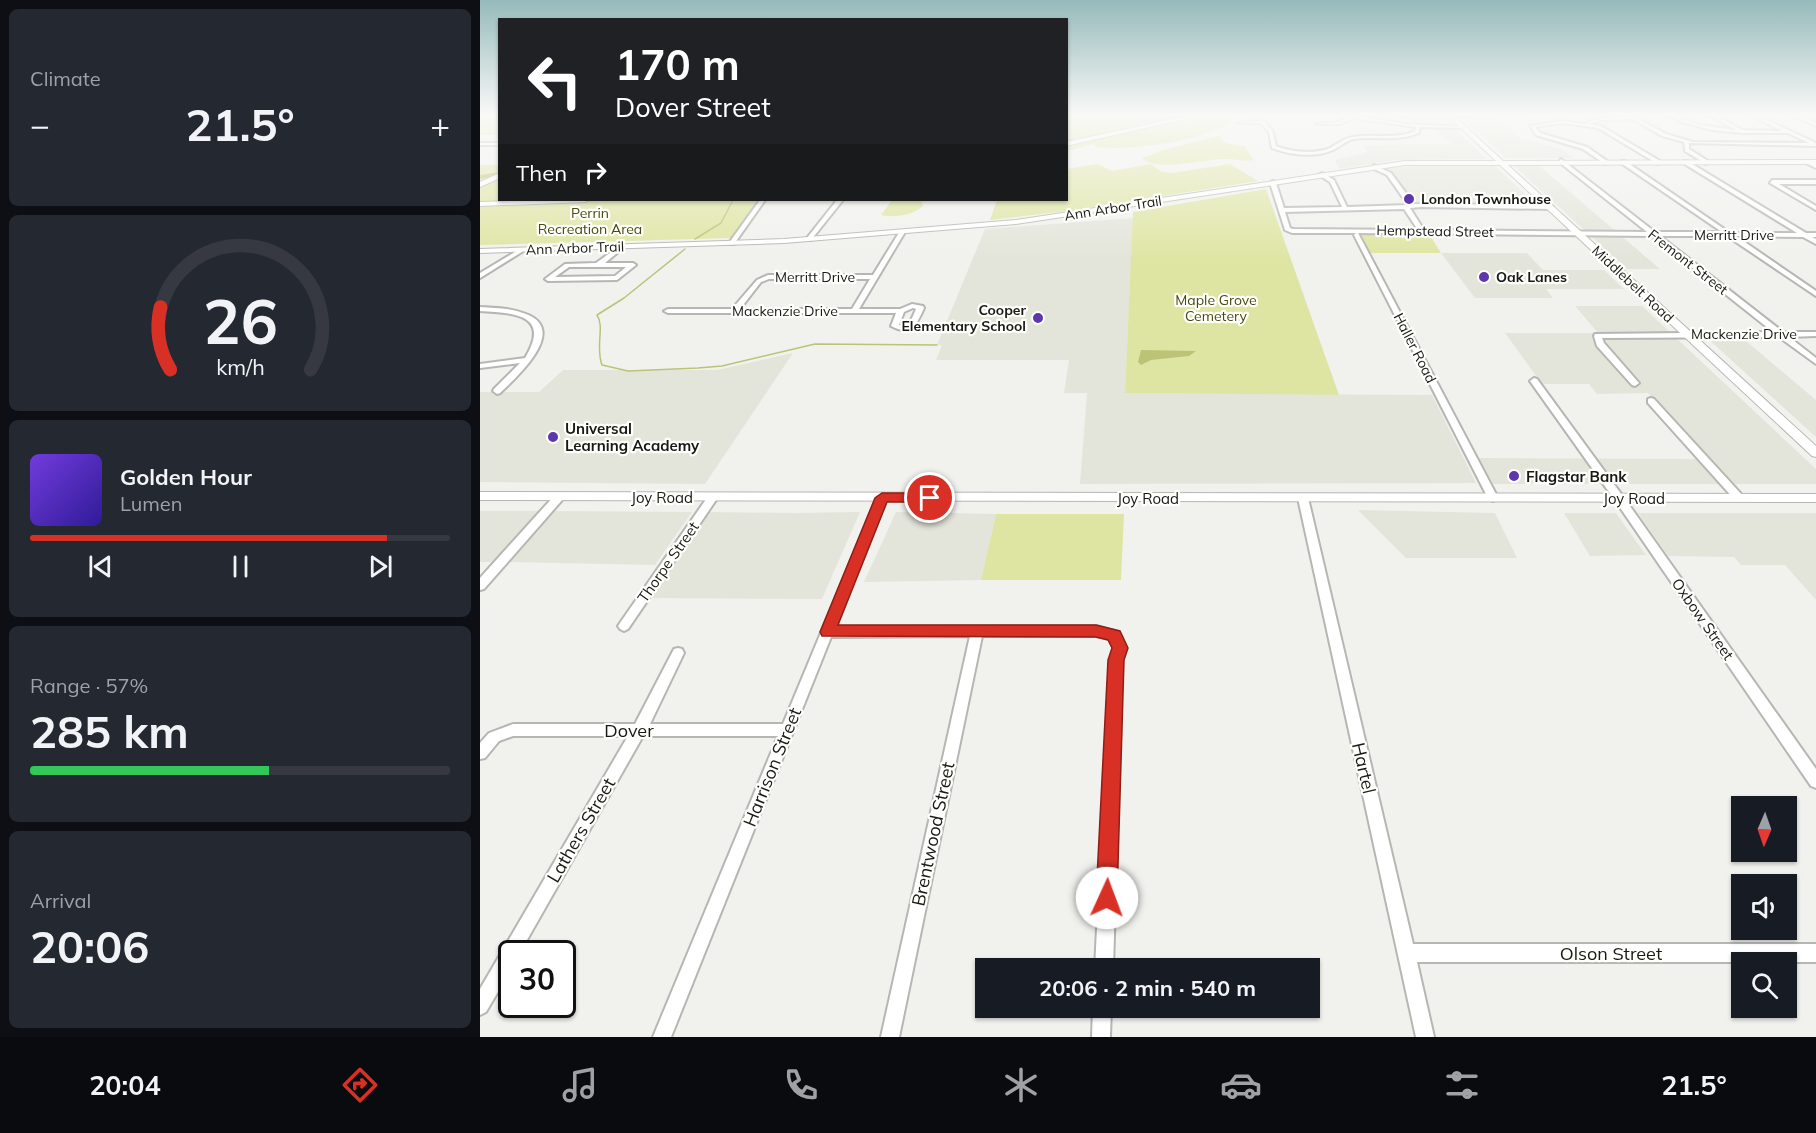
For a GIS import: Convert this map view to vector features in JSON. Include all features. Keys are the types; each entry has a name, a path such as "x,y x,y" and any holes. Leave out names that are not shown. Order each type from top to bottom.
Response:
{"street":[{"name":"Ann Arbor Trail","path":"480,251 809,239 1044,219 1320,175 1413,163"},
{"name":"Middlebelt Road","path":"1503,163 1816,453"},
{"name":"Fremont Street","path":"1564,163 1816,362"},
{"path":"1625,163 1816,294"},
{"path":"1687,163 1816,242"},
{"path":"1374,167 1389,174 1422,231"},
{"path":"1320,175 1332,183 1345,208"},
{"path":"480,185 498,176"},
{"path":"1816,182 1772,183 1816,208"},
{"path":"1273,183 1282,210 1548,206"},
{"path":"480,204 559,201"},
{"path":"732,243 761,201"},
{"path":"809,239 839,201"},
{"name":"Hempstead Street","path":"1282,210 1290,231 1496,231 1508,234 1579,234"},
{"path":"1528,225 1537,234"},
{"path":"854,311 902,232"},
{"name":"Merritt Drive","path":"1579,234 1816,235"},
{"name":"Haller Road","path":"1357,235 1494,498"},
{"path":"593,265 633,265 617,278 548,279 567,265 593,265 617,247"},
{"path":"480,276 522,250"},
{"name":"Merritt Drive","path":"734,311 759,281 768,277 875,277"},
{"path":"480,309 520,312 536,322 540,331 539,339 528,360 497,391"},
{"name":"Mackenzie Drive","path":"668,311 901,311"},
{"name":"Mackenzie Drive","path":"1635,383 1600,344 1598,336 1816,334"},
{"path":"480,366 528,360"},
{"name":"Oxbow Street","path":"1534,381 1816,781"},
{"path":"1651,401 1739,498"},
{"name":"Joy Road","path":"480,496 1816,498"},
{"path":"480,586 560,496"},
{"name":"Thorpe Street","path":"624,626 713,497"},
{"name":"Harrison Street","path":"662,1037 882,498"},
{"name":"Hartel","path":"1303,498 1425,1037"},
{"path":"828,632 1096,631 1114,635 1120,648 1116,660 1104,958"},
{"name":"Brentwood Street","path":"890,1037 977,632"},
{"name":"Lathers Street","path":"480,1006 639,730 678,653"},
{"name":"Dover","path":"480,753 494,737 513,730 787,730"},
{"name":"Olson Street","path":"1406,953 1816,953"},
{"path":"1101,1037 1102,1018"}],"shaded area":[{"path":"1337,163 1375,163 1340,169"},
{"path":"1512,164 1537,164 1660,269 1627,269"},
{"path":"1494,165 1533,202 1414,202 1388,168"},
{"path":"1133,218 1125,393 1432,395 1476,483 1080,484 1087,393 1064,393 1069,360 936,360 942,345 937,345 985,229"},
{"path":"1441,253 1527,253 1543,270 1604,270 1624,289 1546,289 1553,298 1475,298"},
{"path":"1575,306 1642,306 1816,469 1816,484 1733,484 1648,393 1597,394 1589,384 1542,384 1505,333 1598,333"},
{"path":"1740,336 1816,400 1816,437 1706,337"},
{"path":"1141,350 1196,351 1189,356 1151,360 1141,365 1138,362"},
{"path":"793,353 705,484 480,482 480,392 539,392 563,370 717,370"},
{"path":"1479,458 1698,459 1719,484 1493,484"},
{"path":"1358,510 1495,513 1517,558 1406,558"},
{"path":"480,511 539,511 493,562 480,562"},
{"path":"552,511 692,512 655,565 508,562"},
{"path":"708,512 860,512 822,599 651,598"},
{"path":"896,512 996,514 981,580 864,582"},
{"path":"1564,513 1616,513 1646,555 1590,556"},
{"path":"1638,513 1816,513 1816,600 1785,565 1741,565 1734,557 1668,556"}],"green space":[{"path":"1156,163 1186,163 1170,165"},
{"path":"1097,164 1112,171 1151,164 1162,172 1172,173 1230,164 1258,181 1074,210 990,220 997,201 1068,201 1068,169"},
{"name":"Perrin Recreation Area","path":"480,165 498,165 498,201 758,201 732,238 480,245"},
{"name":"Maple Grove Cemetery","path":"1266,189 1339,395 1125,393 1133,212"},
{"path":"891,201 921,201 923,206 903,215 881,215"},
{"path":"1360,234 1429,234 1441,253 1369,253"},
{"path":"996,514 1124,514 1121,580 981,580"}],"waterway":[{"path":"480,177 498,174"},
{"path":"695,239 721,223 732,201"},
{"path":"685,249 624,298 597,315 600,325 599,351 602,365 628,371 698,368 722,366 815,344 937,345"}],"place":[{"name":"London Townhouse","path":"1409,199"},
{"name":"Oak Lanes","path":"1484,277"},
{"name":"Cooper Elementary School","path":"1038,318"},
{"name":"Universal Learning Academy","path":"553,437"},
{"name":"Flagstar Bank","path":"1514,476"}],"route":[{"path":"930,498 882,498 828,632 1096,631 1114,635 1120,648 1116,660 1107,898"}]}
